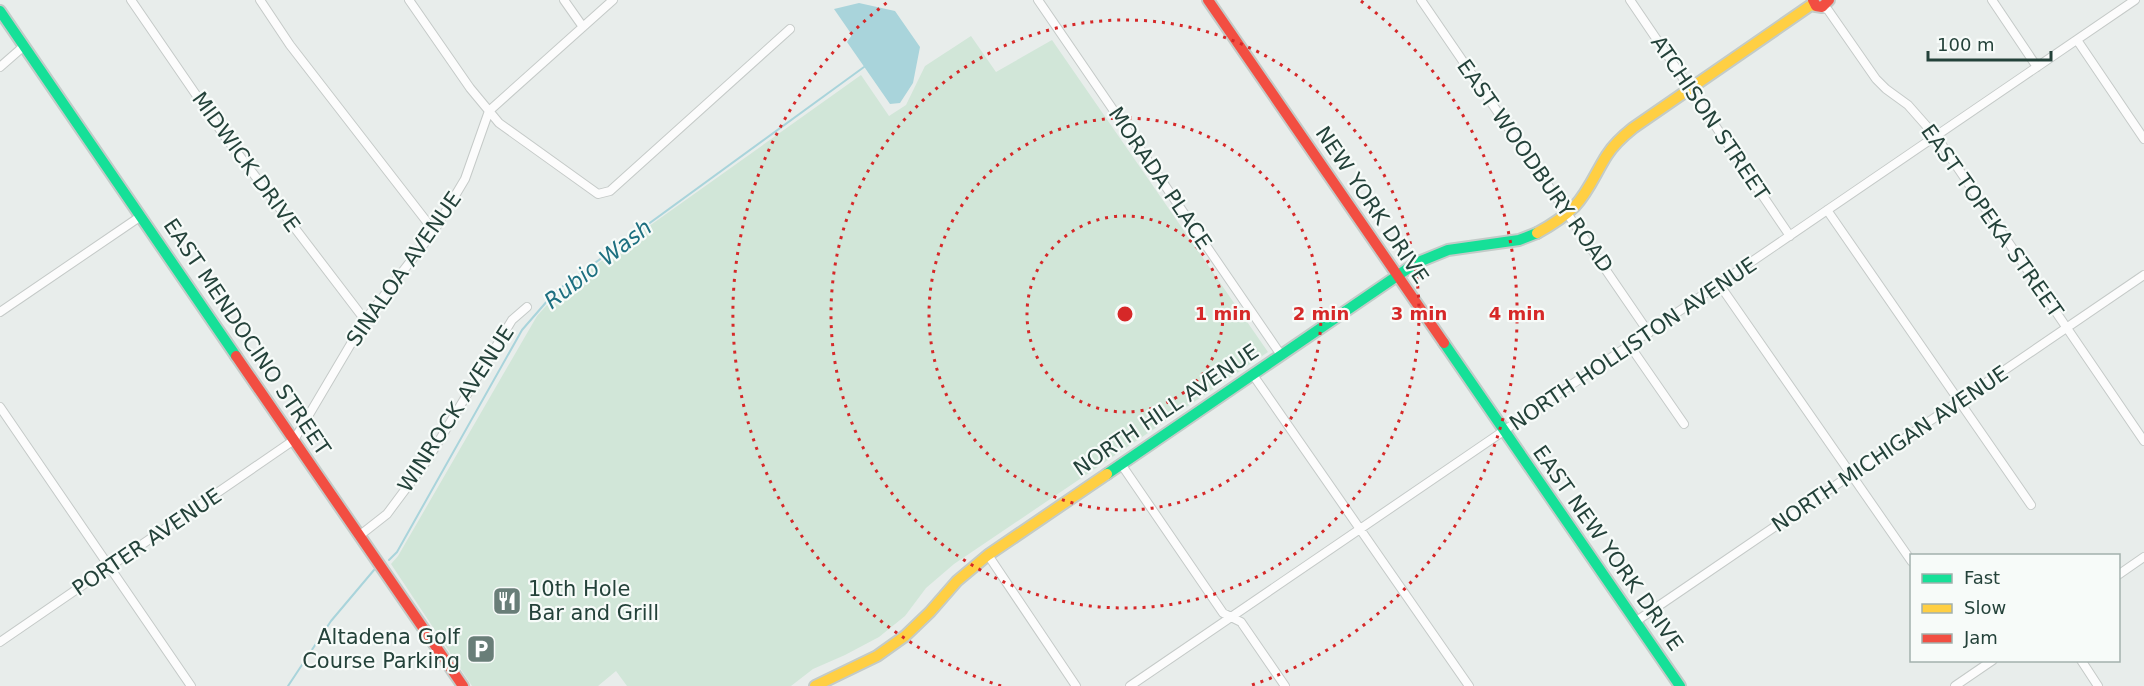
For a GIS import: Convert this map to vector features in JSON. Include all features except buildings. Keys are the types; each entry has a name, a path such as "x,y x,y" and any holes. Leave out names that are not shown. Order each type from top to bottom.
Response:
{"street":[{"name":"MIDWICK DRIVE","path":"131,0 223,134 365,320"},
{"path":"260,0 290,45 434,231"},
{"path":"409,0 470,88 499,123 598,194 610,191 790,29"},
{"path":"564,0 583,27"},
{"name":"SINALOA AVENUE","path":"294,440 365,320 434,231 465,179 489,111 613,0"},
{"name":"MORADA PLACE","path":"1038,0 1281,355"},
{"name":"NEW YORK DRIVE","path":"1208,0 1504,431"},
{"name":"EAST WOODBURY ROAD","path":"1420,0 1649,333"},
{"name":"ATCHISON STREET","path":"1630,0 1790,236"},
{"path":"1992,0 2037,67"},
{"name":"NORTH HOLLISTON AVENUE","path":"1130,686 2135,0"},
{"name":"NORTH HILL AVENUE","path":"814,686 877,656 905,636 957,581 988,555 1397,276 1434,254 1519,240 1538,233 1567,213 1590,186 1607,155 1633,128 1820,4"},
{"name":"EAST TOPEKA STREET","path":"1820,4 1876,79 1908,105 1935,136 2144,441"},
{"name":"EAST MENDOCINO STREET","path":"0,11 463,686"},
{"path":"2077,40 2144,139"},
{"path":"0,67 24,46"},
{"path":"1827,210 2031,505"},
{"path":"0,312 141,216"},
{"name":"NORTH MICHIGAN AVENUE","path":"1635,622 2144,275"},
{"path":"1719,284 1910,561"},
{"name":"WINROCK AVENUE","path":"359,536 387,514 428,459 512,320 527,307"},
{"path":"1630,346 1684,424"},
{"path":"1254,375 1469,686"},
{"path":"0,407 191,686"},
{"name":"EAST NEW YORK DRIVE","path":"1504,431 1680,686"},
{"name":"PORTER AVENUE","path":"0,642 294,440"},
{"path":"1121,464 1223,613 1241,622 1285,686"},
{"path":"988,555 1076,686"},
{"path":"2120,574 2144,557"},
{"path":"2082,662 2098,686"},
{"path":"1955,686 1981,664"}],"green space":[{"path":"971,36 996,72 1052,40 1268,352 954,564 926,588 905,616 879,637 813,669 791,686 627,686 616,671 598,686 472,686 391,564 398,556 537,316 556,295 631,239 861,75 889,116 906,105 925,66"}],"water":[{"path":"859,3 895,11 920,47 913,83 900,103 890,104 847,42 852,35 834,9"}],"waterway":[{"name":"Rubio Wash","path":"389,560 397,552 522,330 555,292 864,67"},
{"name":"Rubio Wash","path":"288,686 331,621 374,570"}],"traffic: fast":[{"path":"0,11 236,356"},
{"path":"1107,474 1416,263 1448,250 1519,240 1537,233"},
{"path":"1444,343 1680,686"}],"traffic: slow":[{"path":"1537,233 1557,221 1575,206 1610,151 1629,131 1811,5 1816,6"},
{"path":"815,686 877,656 905,636 957,581 988,555 1107,474"}],"traffic: jam":[{"path":"1208,0 1444,343"},
{"path":"1813,0 1816,6 1822,7 1829,0"},
{"path":"236,356 463,686"}],"place":[{"name":"10th Hole Bar and Grill","path":"507,601"},
{"name":"Altadena Golf Course Parking","path":"481,649"}]}
